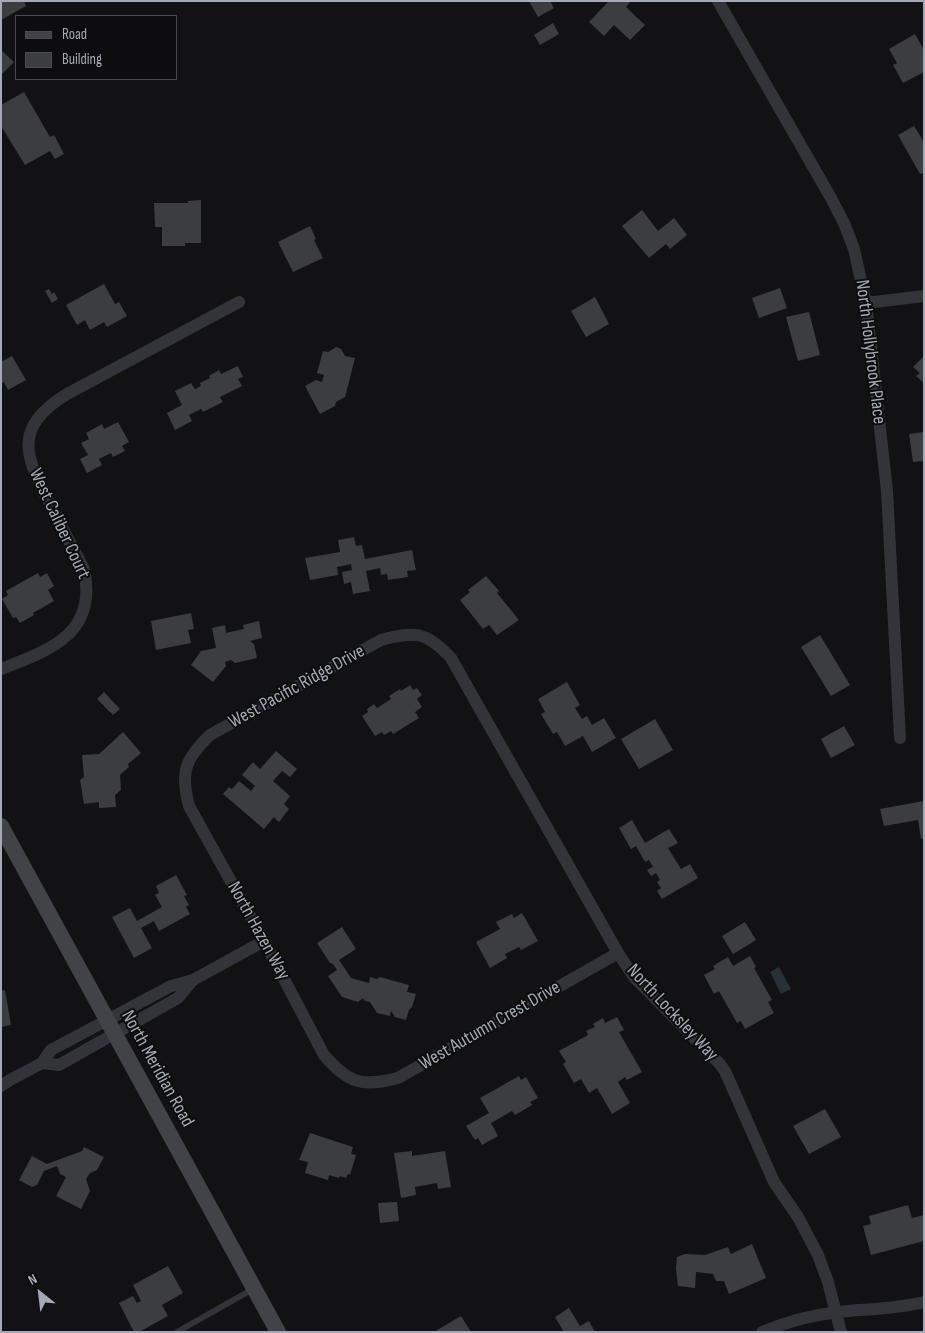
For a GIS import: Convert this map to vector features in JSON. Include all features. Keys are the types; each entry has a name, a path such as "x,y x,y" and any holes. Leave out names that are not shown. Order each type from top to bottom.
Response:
{"street":[{"name":"North Hollybrook Place","path":"718,1 826,189 844,223 858,263 866,303 887,491 900,738"},
{"path":"866,303 924,296"},
{"name":"West Caliber Court","path":"1,669 27,660 70,634 80,620 87,604 88,586 84,569 33,472 28,452 29,435 40,414 48,405 67,394 239,302"},
{"name":"West Pacific Ridge Drive","path":"186,767 196,749 210,735 376,642 404,633 424,636"},
{"name":"North Locksley Way","path":"424,636 439,645 451,658 618,953 634,977 719,1063 724,1071 774,1182 798,1217 818,1255 841,1332"},
{"name":"North Hazen Way","path":"186,767 184,788 189,806 264,941 324,1055 337,1070 357,1082"},
{"name":"North Meridian Road","path":"1,826 278,1332"},
{"path":"1,1086 42,1063 59,1065 111,1027 178,998 193,980 264,941"},
{"name":"West Autumn Crest Drive","path":"357,1082 378,1083 398,1078 618,953"},
{"path":"762,1332 802,1319 836,1312 906,1306 924,1302"}],"lane":[{"path":"177,1332 254,1289"}],"shaded area":[{"path":"779,967 791,989 781,994 770,972"}],"building":[{"path":"1,1 24,1 26,6 1,20"},
{"path":"529,1 550,1 554,8 538,17"},
{"path":"609,1 631,1 626,7 645,25 630,40 614,25 604,36 589,22"},
{"path":"553,23 559,34 540,45 534,35"},
{"path":"915,34 924,50 924,72 903,83 893,65 897,63 889,49"},
{"path":"1,50 14,62 1,75"},
{"path":"24,92 50,137 54,135 64,154 55,159 50,151 25,165 1,126 1,105"},
{"path":"914,126 924,142 924,173 920,174 898,135"},
{"path":"201,200 201,243 185,243 185,246 162,246 162,227 155,227 154,203 188,203 188,201"},
{"path":"642,210 658,231 674,218 687,235 670,249 666,244 649,258 622,226"},
{"path":"310,226 316,239 314,240 323,258 293,272 278,242"},
{"path":"104,284 115,304 119,302 127,316 107,327 104,322 90,330 85,320 77,325 66,305"},
{"path":"780,288 787,308 759,318 752,298"},
{"path":"49,289 52,294 54,292 58,299 52,303 45,291"},
{"path":"595,297 609,324 586,337 571,311"},
{"path":"809,312 820,355 798,361 786,317"},
{"path":"336,347 341,349 345,356 355,358 345,397 336,402 335,406 320,414 305,386 316,380 322,382 324,375 317,373 323,351 328,352"},
{"path":"12,356 26,380 8,390 4,382 1,384 1,362"},
{"path":"924,356 924,383 916,376 920,373 913,367"},
{"path":"238,366 243,377 238,379 242,386 220,397 223,402 203,412 201,409 189,415 192,421 175,430 167,413 182,405 175,391 191,383 195,389 201,386 200,383 210,378 209,376 219,370 221,374"},
{"path":"118,422 129,442 122,446 125,451 113,457 111,453 99,459 102,465 87,473 80,459 88,455 81,443 89,439 86,433 102,424 104,429"},
{"path":"924,432 924,461 913,462 909,434"},
{"path":"354,537 356,546 362,545 365,559 412,550 416,570 407,571 408,577 388,580 387,574 381,575 380,568 366,571 370,591 353,594 351,582 344,584 342,572 352,570 351,564 337,567 338,575 310,580 305,558 340,552 338,540"},
{"path":"38,573 40,577 47,573 54,586 48,590 54,601 20,623 16,617 13,618 2,599 8,595 6,591"},
{"path":"486,576 519,620 497,635 489,625 483,629 460,600 470,592 468,590"},
{"path":"191,613 194,629 188,630 191,643 156,650 151,621"},
{"path":"259,621 262,638 250,641 254,644 257,658 235,663 231,660 225,662 226,666 213,682 191,665 201,651 216,648 212,628 225,625 226,633 244,629 243,625"},
{"path":"820,635 850,685 831,696 801,647"},
{"path":"567,682 580,705 575,708 582,719 587,716 592,725 604,718 616,738 592,752 583,736 565,746 557,732 553,734 541,714 545,712 538,699"},
{"path":"410,685 413,690 417,688 422,695 417,699 422,707 415,712 419,718 393,734 391,731 384,735 382,732 375,736 362,716 374,704 377,708 391,699 389,696"},
{"path":"104,692 120,709 113,715 97,699"},
{"path":"655,719 673,750 639,769 621,739"},
{"path":"844,726 855,745 831,758 821,739"},
{"path":"123,732 141,753 128,764 129,767 120,775 121,790 115,795 116,807 99,808 99,802 84,804 80,780 84,777 82,755 99,754"},
{"path":"276,751 297,769 290,777 282,771 273,781 290,796 284,804 289,809 279,822 274,817 264,829 223,794 229,787 232,789 239,781 251,791 255,786 242,775 253,762 260,769"},
{"path":"924,801 924,838 921,839 918,820 884,826 880,809"},
{"path":"632,820 645,843 669,829 678,843 668,848 681,869 690,864 698,878 662,899 657,891 661,888 657,882 660,880 656,873 651,876 647,870 653,867 649,860 645,862 636,846 631,849 619,828"},
{"path":"176,875 187,895 184,896 189,905 186,907 190,914 159,931 154,921 141,928 152,948 134,958 112,917 130,908 137,921 162,907 155,895 159,893 156,886"},
{"path":"522,913 538,941 521,950 519,947 505,954 507,958 490,968 476,942 500,929 496,922 512,914 514,918"},
{"path":"745,922 756,940 733,954 722,936"},
{"path":"342,927 356,949 339,960 351,978 369,983 370,977 377,979 380,977 409,985 407,992 416,994 406,1020 395,1017 391,1011 390,1016 377,1013 370,1002 365,1001 363,998 358,1002 342,997 328,976 337,970 317,943"},
{"path":"750,956 756,967 754,968 772,1000 768,1002 774,1013 745,1029 741,1021 737,1023 719,991 714,994 704,975 715,969 713,966 728,957 733,966"},
{"path":"5,990 11,1025 1,1027 1,991"},
{"path":"617,1017 624,1030 619,1032 642,1072 627,1080 625,1077 618,1082 630,1103 612,1114 597,1088 589,1093 581,1079 574,1083 563,1064 566,1062 559,1051 588,1035 586,1031 595,1027 593,1024 603,1018 605,1023"},
{"path":"519,1076 521,1080 526,1077 538,1098 530,1102 532,1105 515,1115 512,1111 491,1123 498,1136 482,1145 478,1138 475,1140 466,1126 489,1113 480,1098"},
{"path":"825,1109 841,1137 809,1154 793,1126"},
{"path":"310,1133 353,1147 351,1154 356,1155 350,1175 348,1174 346,1178 340,1176 339,1178 329,1175 328,1180 305,1173 308,1162 299,1160"},
{"path":"84,1147 104,1157 97,1170 90,1173 86,1179 90,1191 81,1209 56,1196 66,1177 60,1174 57,1166 44,1171 37,1185 32,1187 19,1180 32,1156 47,1164 82,1151"},
{"path":"412,1151 412,1156 445,1151 451,1187 438,1189 437,1183 415,1187 416,1195 401,1198 394,1153"},
{"path":"397,1202 399,1221 380,1223 378,1203"},
{"path":"908,1205 912,1218 924,1215 924,1241 871,1255 863,1226 871,1224 869,1216"},
{"path":"752,1244 766,1278 729,1294 724,1281 716,1281 713,1274 696,1272 695,1288 678,1286 677,1257 685,1254 705,1255 728,1247 731,1254"},
{"path":"168,1266 183,1293 162,1305 168,1316 139,1332 134,1332 119,1303 133,1296 137,1303 141,1301 133,1285"},
{"path":"569,1308 580,1326 589,1321 595,1332 564,1332 555,1317"},
{"path":"461,1316 471,1332 434,1332"}]}
